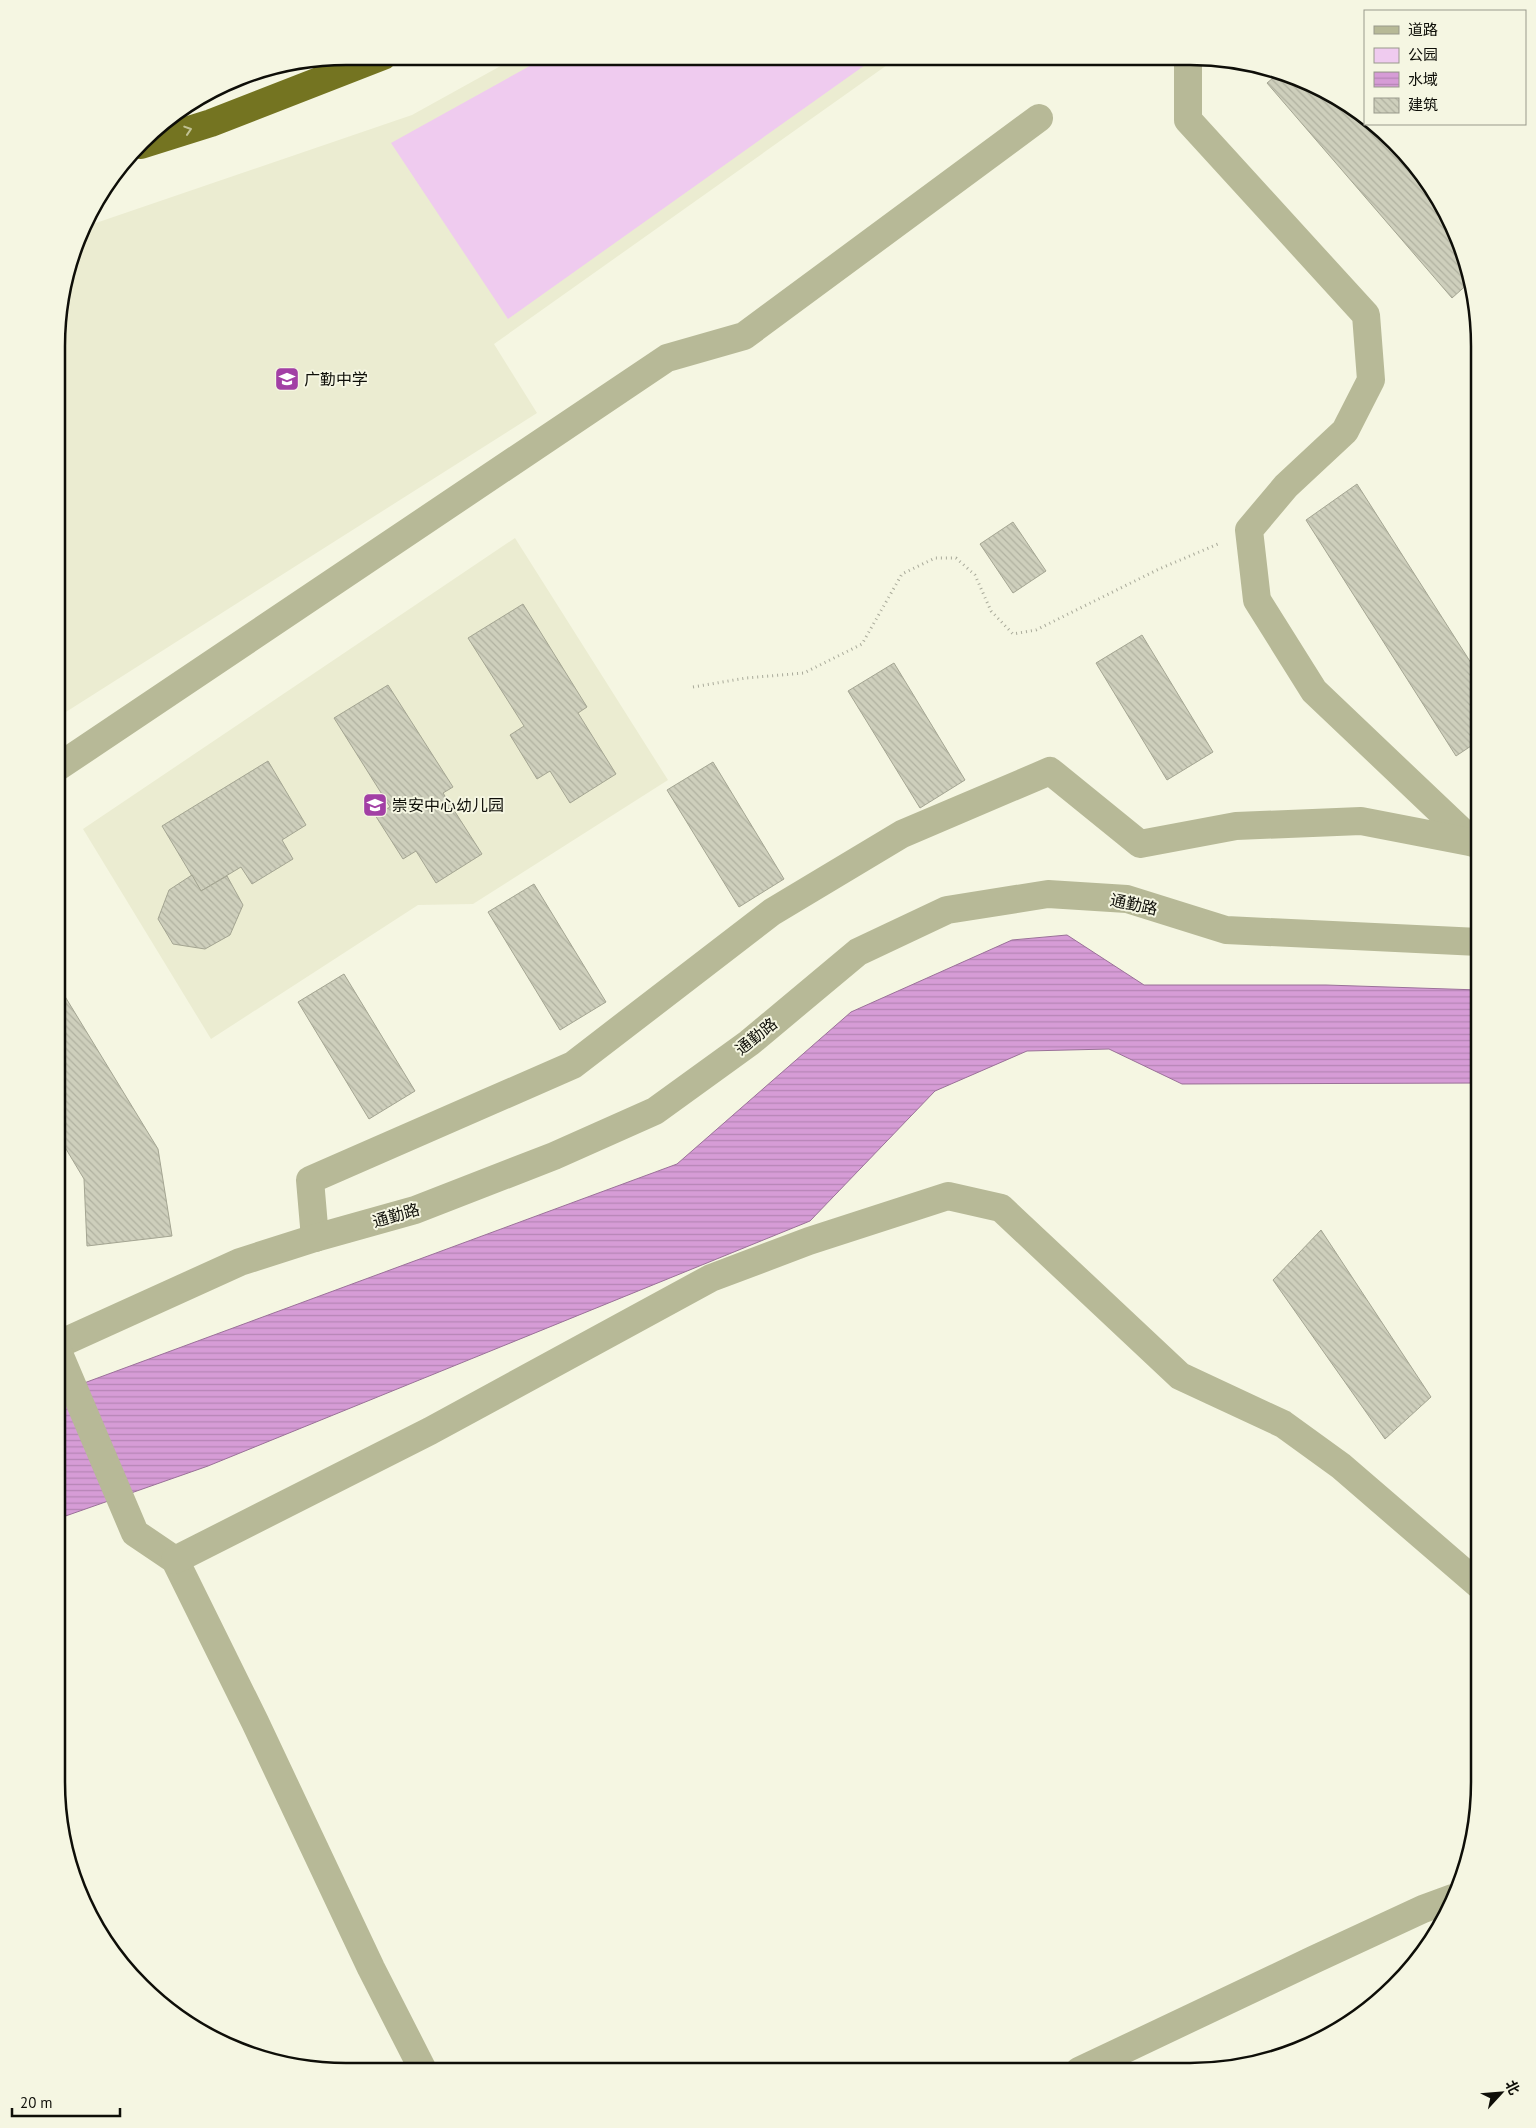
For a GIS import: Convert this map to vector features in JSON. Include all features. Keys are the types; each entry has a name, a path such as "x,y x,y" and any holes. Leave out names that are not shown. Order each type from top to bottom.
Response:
{"highway":[{"path":"154,141 211,123 359,65"}],"street":[{"path":"1188,65 1188,120 1366,315 1371,380 1345,431 1286,486 1249,530 1257,600 1314,691 1471,837"},
{"path":"65,763 668,358 744,336 1039,118"},
{"path":"315,1238 310,1180 573,1065 772,912 902,834 1050,771 1140,844 1236,826 1361,821 1471,842"},
{"name":"通勤路","path":"65,1343 240,1262 315,1238 415,1210 554,1156 655,1111 749,1043 858,952 947,910 1048,894 1127,900 1226,930 1471,942"},
{"path":"175,1560 430,1431 711,1278 809,1241 948,1196 1001,1208 1180,1376 1283,1424 1341,1466 1471,1578"},
{"path":"65,1366 136,1533 175,1560 255,1722 371,1968 419,2063"},
{"path":"1096,2063 1423,1909 1444,1901"}],"path":[{"path":"693,687 746,678 804,673 862,644 902,574 935,558 956,558 975,575 991,611 1013,634 1036,630 1159,569 1249,530"}],"shaded area":[{"name":"广勤中学","path":"503,65 887,65 494,344 537,413 65,713 65,346 67,309 80,256 93,224 412,115"},
{"name":"崇安中心幼儿园","path":"515,538 668,780 473,904 418,905 211,1039 83,829"}],"green space":[{"path":"532,65 865,65 508,319 391,143"}],"water":[{"path":"1067,935 1144,985 1326,985 1471,990 1471,1083 1182,1084 1109,1049 1027,1051 935,1091 810,1221 208,1466 65,1516 65,1390 677,1164 851,1012 1012,940"}],"building":[{"path":"1273,78 1314,94 1346,112 1389,147 1424,190 1442,222 1456,256 1465,287 1452,298 1267,83"},
{"path":"1357,484 1471,663 1471,746 1456,756 1306,520"},
{"path":"1013,522 1046,571 1013,593 980,544"},
{"path":"523,604 587,707 578,713 616,774 570,803 550,771 537,779 510,735 524,726 468,638"},
{"path":"1142,635 1213,752 1167,780 1096,663"},
{"path":"894,663 965,780 920,808 848,691"},
{"path":"388,685 453,787 443,793 482,854 436,883 416,851 403,859 375,815 390,807 334,718"},
{"path":"268,761 306,825 282,840 293,859 252,884 241,867 201,891 162,826"},
{"path":"713,762 784,879 739,907 667,790"},
{"path":"192,875 201,891 227,876 243,905 230,935 205,949 173,944 158,919 169,890"},
{"path":"534,884 606,1002 560,1030 488,912"},
{"path":"344,974 415,1091 369,1119 298,1002"},
{"path":"65,996 158,1149 172,1236 87,1246 84,1179 65,1147"},
{"path":"1321,1230 1431,1397 1385,1439 1273,1280"}],"place":[{"name":"广勤中学","path":"287,379"},
{"name":"崇安中心幼儿园","path":"375,805"}]}
